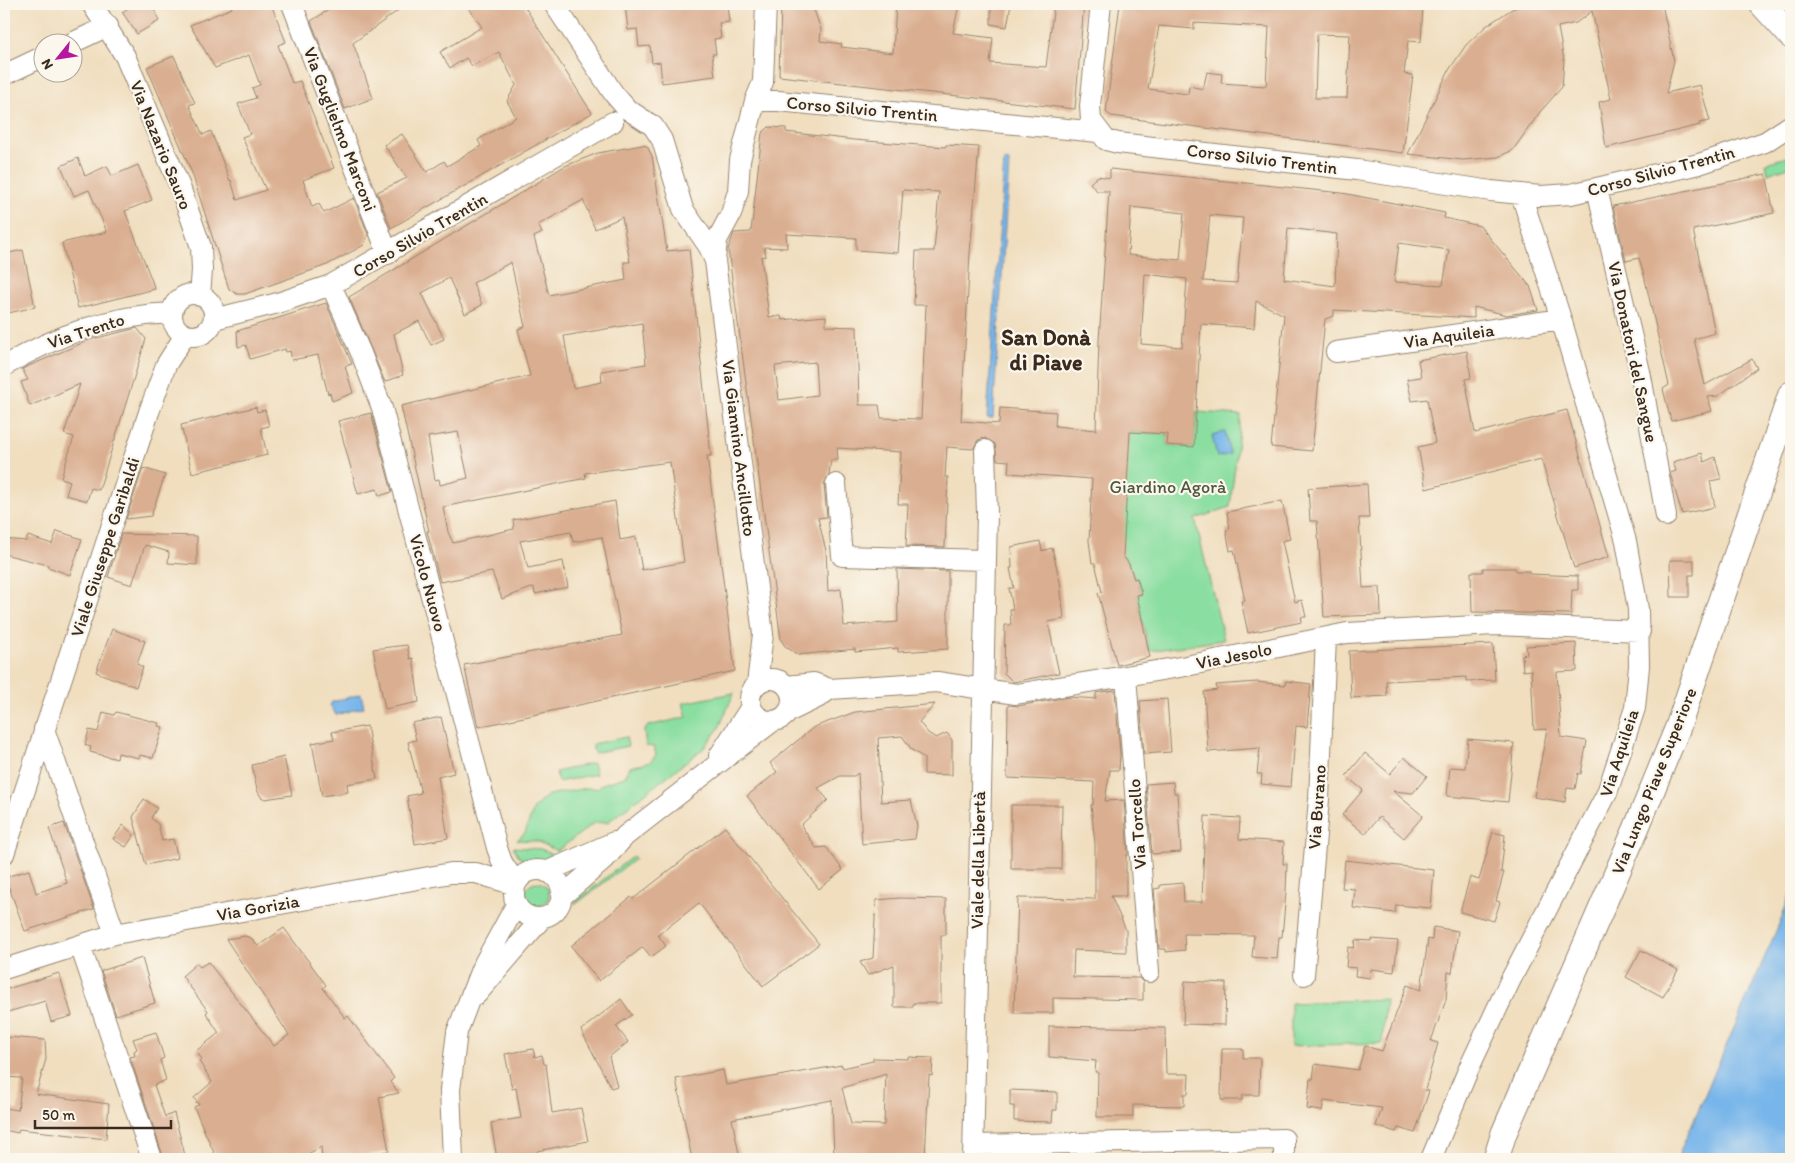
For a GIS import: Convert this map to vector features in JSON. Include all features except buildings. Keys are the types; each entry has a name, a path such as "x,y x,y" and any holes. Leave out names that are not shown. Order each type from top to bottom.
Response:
{"main road":[{"path":"1762,4 1791,36"},
{"name":"Via Lungo Piave Superiore","path":"1496,1159 1504,1133 1636,829 1678,727 1791,394"}],"street":[{"name":"Via Nazario Sauro","path":"92,4 108,26 125,56 180,187 200,247 202,270 200,296"},
{"name":"Via Guglielmo Marconi","path":"292,4 388,254"},
{"path":"554,4 614,94 633,118 662,140 683,208 709,247 715,261"},
{"path":"715,261 717,240 734,206 738,191 740,160 755,101 763,82 766,4"},
{"path":"1098,132 1091,120 1090,106 1101,4"},
{"path":"82,38 108,26"},
{"path":"4,75 32,62"},
{"name":"Corso Silvio Trentin","path":"755,101 778,101 910,112 1098,132 1106,140 1118,143 1357,170 1541,196 1571,194 1597,189 1699,164 1765,142 1791,126"},
{"name":"Corso Silvio Trentin","path":"214,319 278,303 331,286 633,118"},
{"name":"Corso Silvio Trentin","path":"1765,142 1791,141"},
{"name":"Via Donatori del Sangue","path":"1597,189 1641,376 1666,516"},
{"name":"Via Aquileia","path":"1431,1159 1469,1068 1511,979 1608,793 1635,708 1640,631 1626,541 1561,319 1521,194"},
{"name":"Via Giannino Ancillotto","path":"715,261 763,634 757,684"},
{"name":"Vicolo Nuovo","path":"331,286 361,353 382,408 497,848 502,862 516,884"},
{"path":"191,295 200,296 210,304 214,319 204,334 185,335 174,325 172,313 176,303 182,298 191,295"},
{"name":"Via Trento","path":"4,366 72,331 129,316 172,313"},
{"name":"Via Aquileia","path":"1336,352 1561,319"},
{"name":"Viale Giuseppe Garibaldi","path":"4,854 166,365 185,335"},
{"name":"Viale della Libertà","path":"973,1152 987,513 984,450"},
{"path":"836,484 842,556 985,560"},
{"name":"Via Jesolo","path":"784,683 814,683 830,689 937,682 1016,694 1126,676 1347,633 1495,625 1640,631"},
{"name":"Via Giannino Ancillotto","path":"763,634 784,683"},
{"name":"Via Burano","path":"1304,975 1319,798 1326,638"},
{"name":"Via Torcello","path":"1126,676 1149,972"},
{"path":"710,768 751,707 751,692 757,684 770,678 784,683 792,697 781,716 758,717 751,707"},
{"name":"Via Jesolo","path":"624,836 710,768 781,716 819,697 830,689"},
{"path":"44,730 115,934"},
{"path":"542,918 525,915 516,905 514,897 516,884 530,872 546,872 584,857 624,836"},
{"path":"470,1001 542,918 553,913 561,897 604,860 624,836"},
{"path":"546,872 558,882 561,897"},
{"name":"Via Gorizia","path":"4,969 115,934 450,874 476,874 516,884"},
{"path":"453,1159 450,1101 452,1064 458,1032 481,969 516,905"},
{"path":"80,945 152,1159"},
{"path":"973,1152 1284,1139 1284,1159"}],"green space":[{"path":"1791,156 1791,166 1768,174 1766,163"},
{"name":"Giardino Agorà","path":"1197,412 1241,415 1230,507 1195,519 1224,640 1149,651 1137,595 1142,594 1137,578 1134,579 1129,564 1116,545 1130,432 1168,434 1167,445 1193,447"},
{"path":"734,693 719,728 704,748 608,822 594,823 557,851 536,841 517,840 525,833 534,808 548,795 597,788 602,784 625,777 630,767 650,762 656,755 654,747 646,746 644,731 648,726 687,717 683,703"},
{"path":"626,737 628,746 594,753 592,744"},
{"path":"593,763 596,774 558,782 556,772"},
{"path":"513,847 541,849 559,857 540,863 530,862 520,858"},
{"path":"633,856 635,859 576,904 574,903"},
{"path":"537,882 546,885 549,894 546,903 537,906 528,903 525,894 528,885"},
{"path":"1386,999 1382,1043 1291,1046 1291,1003"}],"water":[{"path":"1004,161 1009,162 993,418 987,418"},
{"path":"1225,432 1230,454 1217,457 1212,435"},
{"path":"361,694 364,707 336,715 330,705 332,702"},
{"path":"1791,892 1791,1159 1677,1159 1780,922"}],"district":[{"name":"San Donà di Piave","path":"1046,350"}]}
